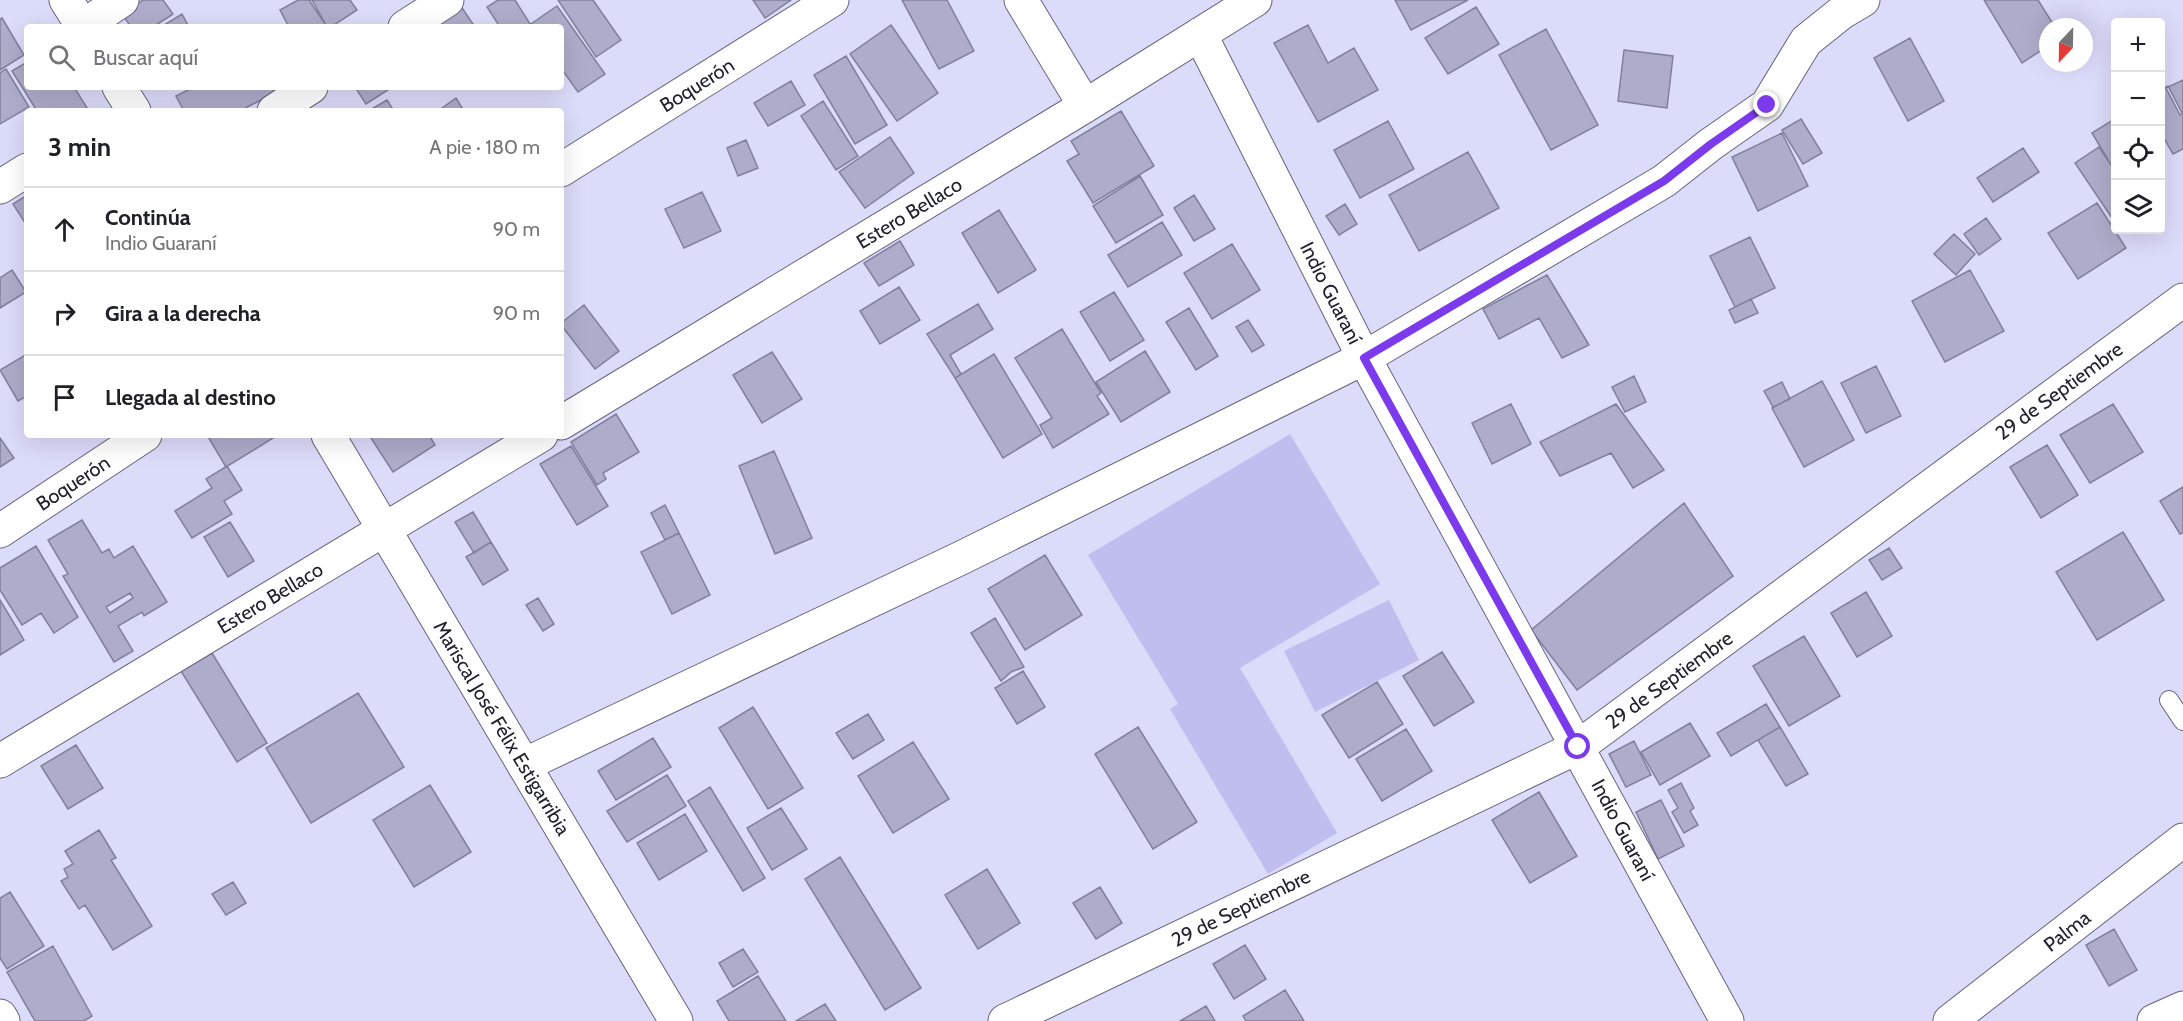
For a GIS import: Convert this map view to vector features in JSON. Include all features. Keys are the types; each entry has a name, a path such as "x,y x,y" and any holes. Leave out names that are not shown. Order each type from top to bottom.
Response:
{"street":[{"path":"66,0 81,24"},
{"path":"87,24 122,0"},
{"path":"410,24 447,0"},
{"name":"Boquerón","path":"564,168 832,0"},
{"path":"1020,0 1086,106"},
{"name":"Estero Bellaco","path":"564,421 1086,106 1255,0"},
{"path":"524,765 961,558 1364,358 1664,181 1711,144 1767,105 1806,41 1841,13 1863,0"},
{"name":"Indio Guaraní","path":"1200,34 1364,358 1727,1021"},
{"path":"279,108 306,90"},
{"path":"0,187 24,172"},
{"name":"29 de Septiembre","path":"1005,1021 1578,747 2183,300"},
{"name":"Boquerón","path":"0,531 141,438"},
{"name":"Mariscal José Félix Estigarribia","path":"330,438 676,1021"},
{"name":"Estero Bellaco","path":"0,761 536,438"},
{"name":"Palma","path":"1950,1021 2183,840"},
{"path":"2154,1021 2183,1008"},
{"path":"0,1016 3,1021"}],"lane":[{"path":"2169,700 2183,722"}],"shaded area":[{"path":"1290,434 1380,584 1240,668 1337,833 1268,874 1170,709 1178,704 1088,555"},
{"path":"1389,600 1419,660 1315,712 1284,651"}],"building":[{"path":"143,0 163,0 173,14 158,24 129,24 122,14"},
{"path":"298,0 312,0 325,24 287,24 280,10"},
{"path":"309,0 350,0 357,10 336,24 325,24"},
{"path":"498,0 515,0 530,24 498,24 487,7"},
{"path":"558,0 593,0 621,40 596,57"},
{"path":"753,0 791,0 765,18"},
{"path":"902,0 947,0 974,51 939,69"},
{"path":"1395,0 1468,0 1411,30"},
{"path":"1984,0 2038,0 2049,18 2039,18 2039,52 2022,63"},
{"path":"458,2 473,24 427,24"},
{"path":"557,6 605,74 578,92 564,72 564,24 531,24"},
{"path":"1476,7 1499,44 1448,74 1425,38"},
{"path":"182,14 187,24 166,24"},
{"path":"2,18 24,55 0,70 0,19"},
{"path":"891,25 938,93 897,121 850,54"},
{"path":"1308,25 1328,63 1354,48 1378,90 1318,122 1274,43"},
{"path":"1546,29 1598,125 1551,150 1499,55"},
{"path":"1910,38 1944,101 1908,121 1874,58"},
{"path":"1624,50 1673,56 1667,108 1618,101"},
{"path":"846,56 887,125 855,144 814,75"},
{"path":"24,64 24,90 76,90 87,108 35,108 12,71"},
{"path":"6,69 29,107 0,124 0,73"},
{"path":"2183,80 2183,113 2180,115 2166,88"},
{"path":"791,81 805,105 768,126 754,103"},
{"path":"2168,86 2183,115 2183,149 2173,154 2165,140 2165,88"},
{"path":"188,90 279,90 246,108 182,108 176,96"},
{"path":"357,90 388,90 366,104"},
{"path":"456,98 462,108 442,108"},
{"path":"387,100 392,108 373,108"},
{"path":"823,101 858,156 836,170 801,116"},
{"path":"1121,111 1154,166 1093,203 1067,161 1079,154 1071,141"},
{"path":"1801,119 1822,153 1803,164 1782,130"},
{"path":"1388,121 1414,169 1360,198 1334,150"},
{"path":"2111,121 2111,165 2092,133"},
{"path":"1782,133 1808,186 1758,211 1732,157"},
{"path":"890,137 914,173 865,208 839,172"},
{"path":"746,140 758,168 738,176 727,148"},
{"path":"2099,147 2111,165 2111,217 2075,163"},
{"path":"2023,148 2039,172 1993,202 1977,178"},
{"path":"1468,152 1499,208 1419,251 1389,195"},
{"path":"1140,176 1163,215 1116,243 1093,206"},
{"path":"702,192 721,231 684,248 665,209"},
{"path":"1194,195 1215,229 1194,241 1174,208"},
{"path":"24,197 24,221 13,204"},
{"path":"2097,203 2111,225 2111,234 2117,234 2126,248 2078,279 2048,233"},
{"path":"1345,204 1357,224 1339,235 1326,216"},
{"path":"999,210 1036,270 998,293 962,233"},
{"path":"1986,218 2001,239 1979,255 1964,234"},
{"path":"1162,222 1182,255 1128,287 1108,255"},
{"path":"1954,234 1975,254 1956,275 1934,254"},
{"path":"1750,237 1775,288 1735,307 1710,256"},
{"path":"900,241 914,265 879,286 864,263"},
{"path":"1232,244 1260,290 1212,319 1184,273"},
{"path":"12,270 24,289 24,293 0,308 0,278"},
{"path":"1970,270 2004,331 1945,362 1912,301"},
{"path":"1547,275 1589,345 1562,358 1539,318 1499,339 1483,309"},
{"path":"899,287 920,320 880,344 860,311"},
{"path":"1114,292 1144,340 1110,361 1080,312"},
{"path":"1751,299 1758,313 1735,323 1729,310"},
{"path":"978,304 993,329 950,355 961,374 955,378 927,334"},
{"path":"584,305 619,351 595,369 564,329 564,321"},
{"path":"1189,308 1218,356 1196,370 1166,322"},
{"path":"1248,320 1264,345 1252,352 1236,327"},
{"path":"1062,329 1101,393 1097,396 1109,414 1053,448 1040,425 1052,418 1015,358"},
{"path":"1145,351 1170,392 1121,422 1096,382"},
{"path":"772,352 802,399 762,423 733,375"},
{"path":"994,354 1042,434 1003,458 955,378"},
{"path":"24,356 24,398 18,401 0,370"},
{"path":"1876,366 1901,416 1866,433 1841,383"},
{"path":"1634,376 1646,402 1625,412 1612,387"},
{"path":"1822,381 1854,440 1804,467 1772,408"},
{"path":"1782,382 1790,399 1773,407 1764,391"},
{"path":"1511,404 1531,444 1492,464 1472,423"},
{"path":"1616,404 1664,470 1633,488 1611,453 1560,476 1540,442"},
{"path":"2113,404 2143,452 2090,483 2060,435"},
{"path":"616,414 639,452 603,473 606,479 597,485 571,442"},
{"path":"0,438 14,458 0,467"},
{"path":"209,438 273,438 226,467"},
{"path":"371,438 431,438 435,445 393,472"},
{"path":"2047,445 2078,495 2041,518 2010,467"},
{"path":"571,446 608,506 577,525 540,464"},
{"path":"774,451 812,538 775,554 739,466"},
{"path":"227,466 242,490 224,501 232,514 192,538 175,511 212,488 206,479"},
{"path":"2183,487 2183,533 2180,534 2160,501"},
{"path":"1684,503 1733,576 1577,690 1531,630"},
{"path":"665,505 679,533 665,540 651,513"},
{"path":"473,512 491,542 474,553 455,522"},
{"path":"82,520 102,553 109,549 114,558 133,546 167,602 144,616 142,612 118,626 133,651 114,662 63,576 68,574 48,540","holes":["130,593 133,598 110,613 106,607"]},
{"path":"230,522 254,561 228,577 204,537"},
{"path":"2123,532 2164,600 2097,640 2056,572"},
{"path":"679,533 710,595 672,614 641,552"},
{"path":"491,542 508,570 483,585 466,557"},
{"path":"36,546 78,617 54,633 41,613 22,625 0,590 0,568"},
{"path":"1889,548 1902,568 1882,580 1869,560"},
{"path":"1045,555 1082,615 1025,650 988,589"},
{"path":"1866,592 1892,636 1857,657 1831,613"},
{"path":"538,598 554,624 543,631 526,605"},
{"path":"0,600 24,640 0,655"},
{"path":"995,618 1024,667 1011,672 1001,681 971,633"},
{"path":"1804,636 1840,696 1789,726 1753,666"},
{"path":"1442,652 1474,702 1434,726 1403,676"},
{"path":"212,653 267,743 237,762 181,671"},
{"path":"1023,671 1045,707 1017,724 995,688"},
{"path":"1377,682 1403,724 1349,758 1322,715"},
{"path":"358,693 404,767 311,823 266,748"},
{"path":"1766,704 1780,727 1731,756 1717,733"},
{"path":"753,707 803,788 768,809 719,728"},
{"path":"868,714 884,740 853,759 836,733"},
{"path":"1690,723 1710,756 1660,785 1641,752"},
{"path":"1138,727 1197,822 1153,849 1095,754"},
{"path":"1780,727 1808,774 1786,786 1758,740"},
{"path":"1406,729 1432,771 1382,801 1356,759"},
{"path":"653,738 671,767 616,800 598,771"},
{"path":"1634,741 1651,775 1626,787 1609,754"},
{"path":"913,742 949,799 893,833 858,776"},
{"path":"76,745 103,788 68,809 41,766"},
{"path":"667,775 686,806 627,842 607,811"},
{"path":"1681,783 1694,808 1690,811 1698,825 1684,833 1672,812 1678,808 1668,790"},
{"path":"430,785 471,852 414,887 373,820"},
{"path":"710,787 765,878 743,891 688,801"},
{"path":"1539,792 1577,856 1530,883 1492,820"},
{"path":"1661,800 1684,846 1658,859 1636,812"},
{"path":"781,808 807,849 772,870 747,828"},
{"path":"685,814 707,851 659,880 637,843"},
{"path":"99,830 116,858 111,860 152,926 113,950 85,905 79,909 61,881 68,877 64,869 73,864 65,851"},
{"path":"840,857 921,988 885,1010 805,879"},
{"path":"987,869 1020,923 978,949 945,895"},
{"path":"233,882 246,903 226,915 212,894"},
{"path":"1100,887 1122,923 1096,939 1073,903"},
{"path":"10,892 44,946 7,969 0,958 0,898"},
{"path":"2114,929 2137,970 2109,986 2086,945"},
{"path":"1245,945 1266,979 1234,999 1213,964"},
{"path":"53,946 92,1016 84,1021 35,1021 7,972"},
{"path":"743,949 758,972 733,987 719,963"},
{"path":"758,976 786,1021 729,1021 717,1001"},
{"path":"1285,990 1304,1021 1246,1021 1243,1016"},
{"path":"825,1004 836,1021 796,1021"},
{"path":"1206,1006 1215,1021 1180,1021"}],"route":[{"path":"1578,747 1364,358 1664,181 1711,144 1767,105"}]}
